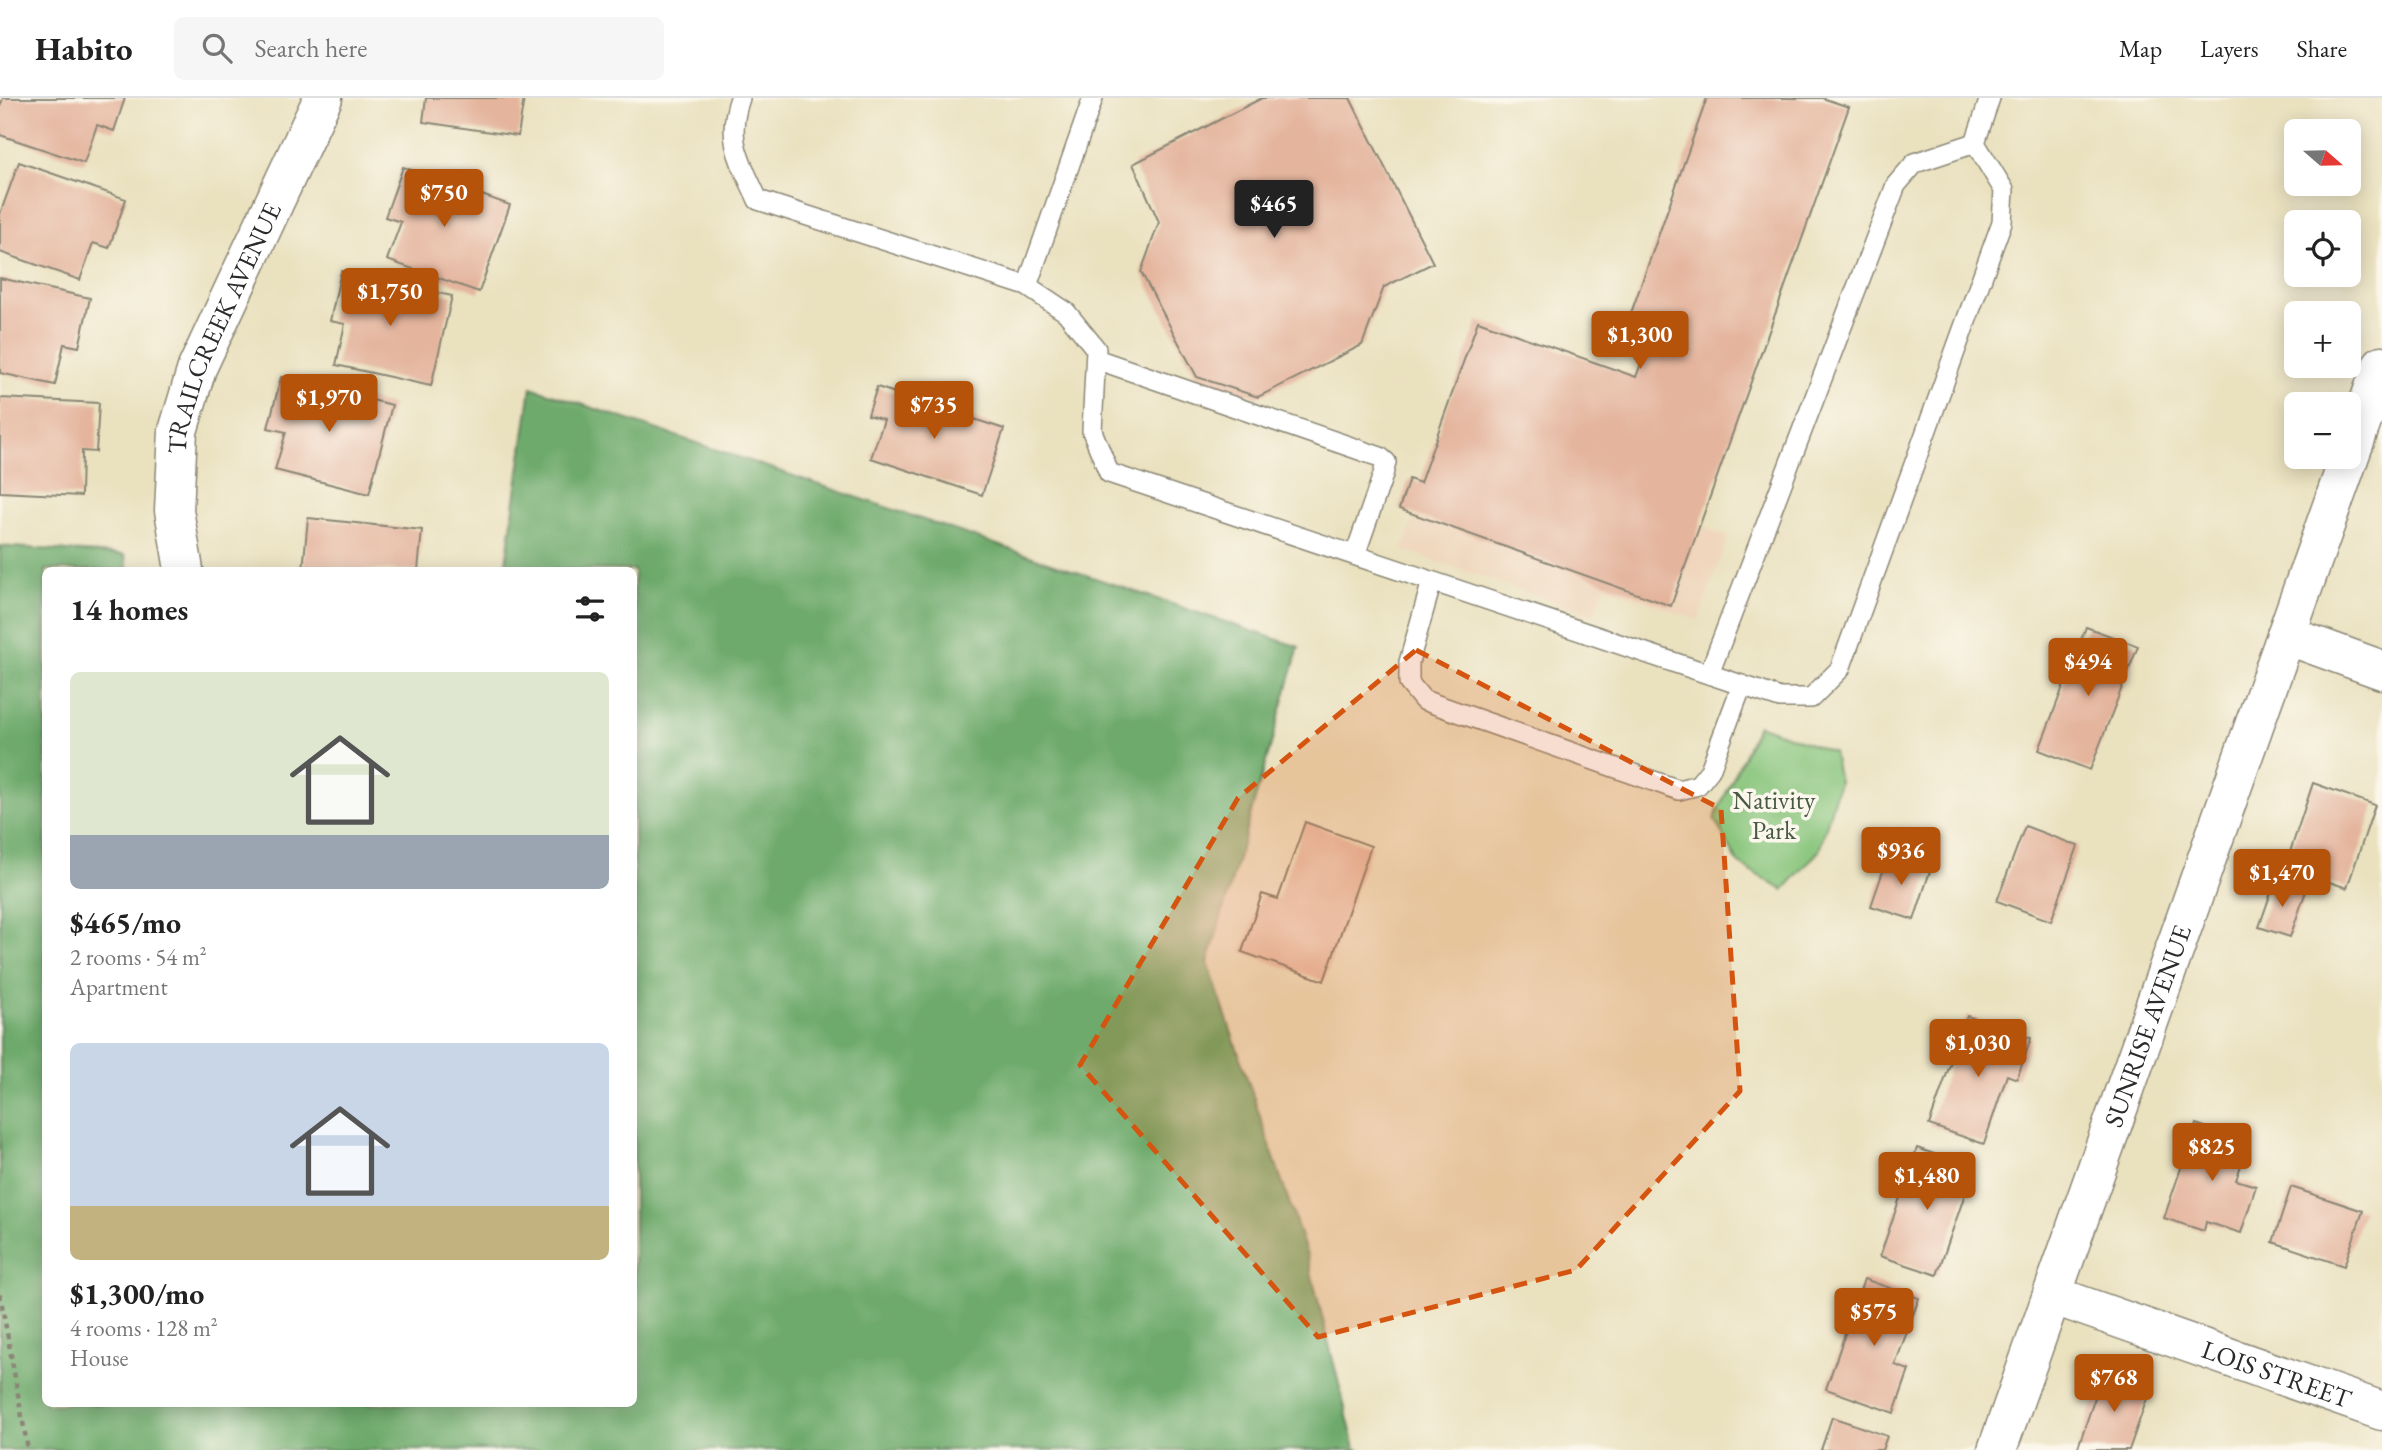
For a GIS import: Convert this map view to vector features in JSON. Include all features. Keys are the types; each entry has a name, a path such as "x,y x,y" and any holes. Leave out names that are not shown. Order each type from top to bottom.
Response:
{"street":[{"name":"TRAILCREEK AVENUE","path":"184,567 174,510 178,431 197,368 323,98"},
{"name":"SUNRISE AVENUE","path":"1997,1450 2382,365"},
{"path":"2286,635 2382,670"},
{"name":"LOIS STREET","path":"2052,1295 2382,1411"}],"lane":[{"path":"740,98 735,112 734,147 758,200 1027,286 1066,312 1096,349 1092,431 1109,472 1780,698 1811,698 1840,669 2002,222 2004,190 1975,143"},
{"path":"1027,286 1093,98"},
{"path":"1975,143 1990,98"},
{"path":"1709,674 1896,185 1915,163 1975,143"},
{"path":"1096,359 1380,457 1386,463 1383,475 1355,555"},
{"path":"1432,581 1409,662 1409,683 1423,700 1679,790 1698,785 1710,769 1742,685"}],"path":[{"path":"0,1294 28,1450"}],"highlighted area":[{"path":"1416,650 1721,809 1740,1091 1576,1270 1318,1337 1080,1065 1238,798"}],"shaded area":[{"path":"1485,321 1737,414 1699,525 1728,537 1698,620 1605,586 1594,615 1403,550"}],"green space":[{"path":"531,387 1299,647 1208,963 1306,1252 1355,1448 1360,1450 0,1450 0,546 125,555 127,567 42,567 42,1407 637,1407 637,567 505,567"},
{"name":"Nativity Park","path":"1758,725 1833,752 1839,782 1819,851 1783,890 1739,864 1714,819"}],"building":[{"path":"3,98 125,98 114,131 97,125 84,163 0,135 0,107"},
{"path":"426,98 524,98 518,136 423,122"},
{"path":"1262,98 1350,98 1433,263 1384,287 1362,345 1258,397 1197,377 1141,272 1159,222 1133,164"},
{"path":"1707,98 1822,98 1849,107 1671,606 1399,509 1409,479 1420,483 1478,321 1636,377 1655,325 1630,316"},
{"path":"19,162 126,199 109,248 93,243 80,280 0,252 0,214"},
{"path":"403,167 510,205 479,292 387,260 401,222 385,217"},
{"path":"341,271 452,296 431,386 336,365 345,324 330,321"},
{"path":"0,278 90,298 79,347 64,344 55,385 0,373"},
{"path":"281,377 392,405 369,494 275,470 286,432 268,428"},
{"path":"877,387 1004,429 982,495 871,458 884,420 868,415"},
{"path":"0,398 99,403 96,452 82,451 81,496 0,492"},
{"path":"308,518 422,530 418,567 303,567"},
{"path":"2086,627 2138,646 2090,770 2039,750"},
{"path":"2313,783 2375,805 2347,888 2285,867"},
{"path":"1305,822 1371,846 1324,981 1242,952 1262,894 1278,899"},
{"path":"2025,826 2078,846 2051,921 1997,901"},
{"path":"1889,854 1931,868 1914,920 1871,906"},
{"path":"2275,881 2306,891 2290,937 2259,927"},
{"path":"1967,1016 2031,1038 2017,1079 2007,1075 1984,1144 1929,1125"},
{"path":"2196,1124 2249,1142 2236,1180 2256,1186 2241,1233 2206,1222 2204,1231 2164,1218"},
{"path":"1917,1148 1974,1168 1937,1275 1880,1256"},
{"path":"2291,1187 2363,1211 2344,1266 2273,1242"},
{"path":"1864,1279 1919,1298 1895,1365 1909,1370 1894,1413 1826,1389"},
{"path":"2104,1371 2151,1387 2129,1450 2077,1450"},
{"path":"1832,1417 1887,1436 1882,1450 1821,1450"}]}
